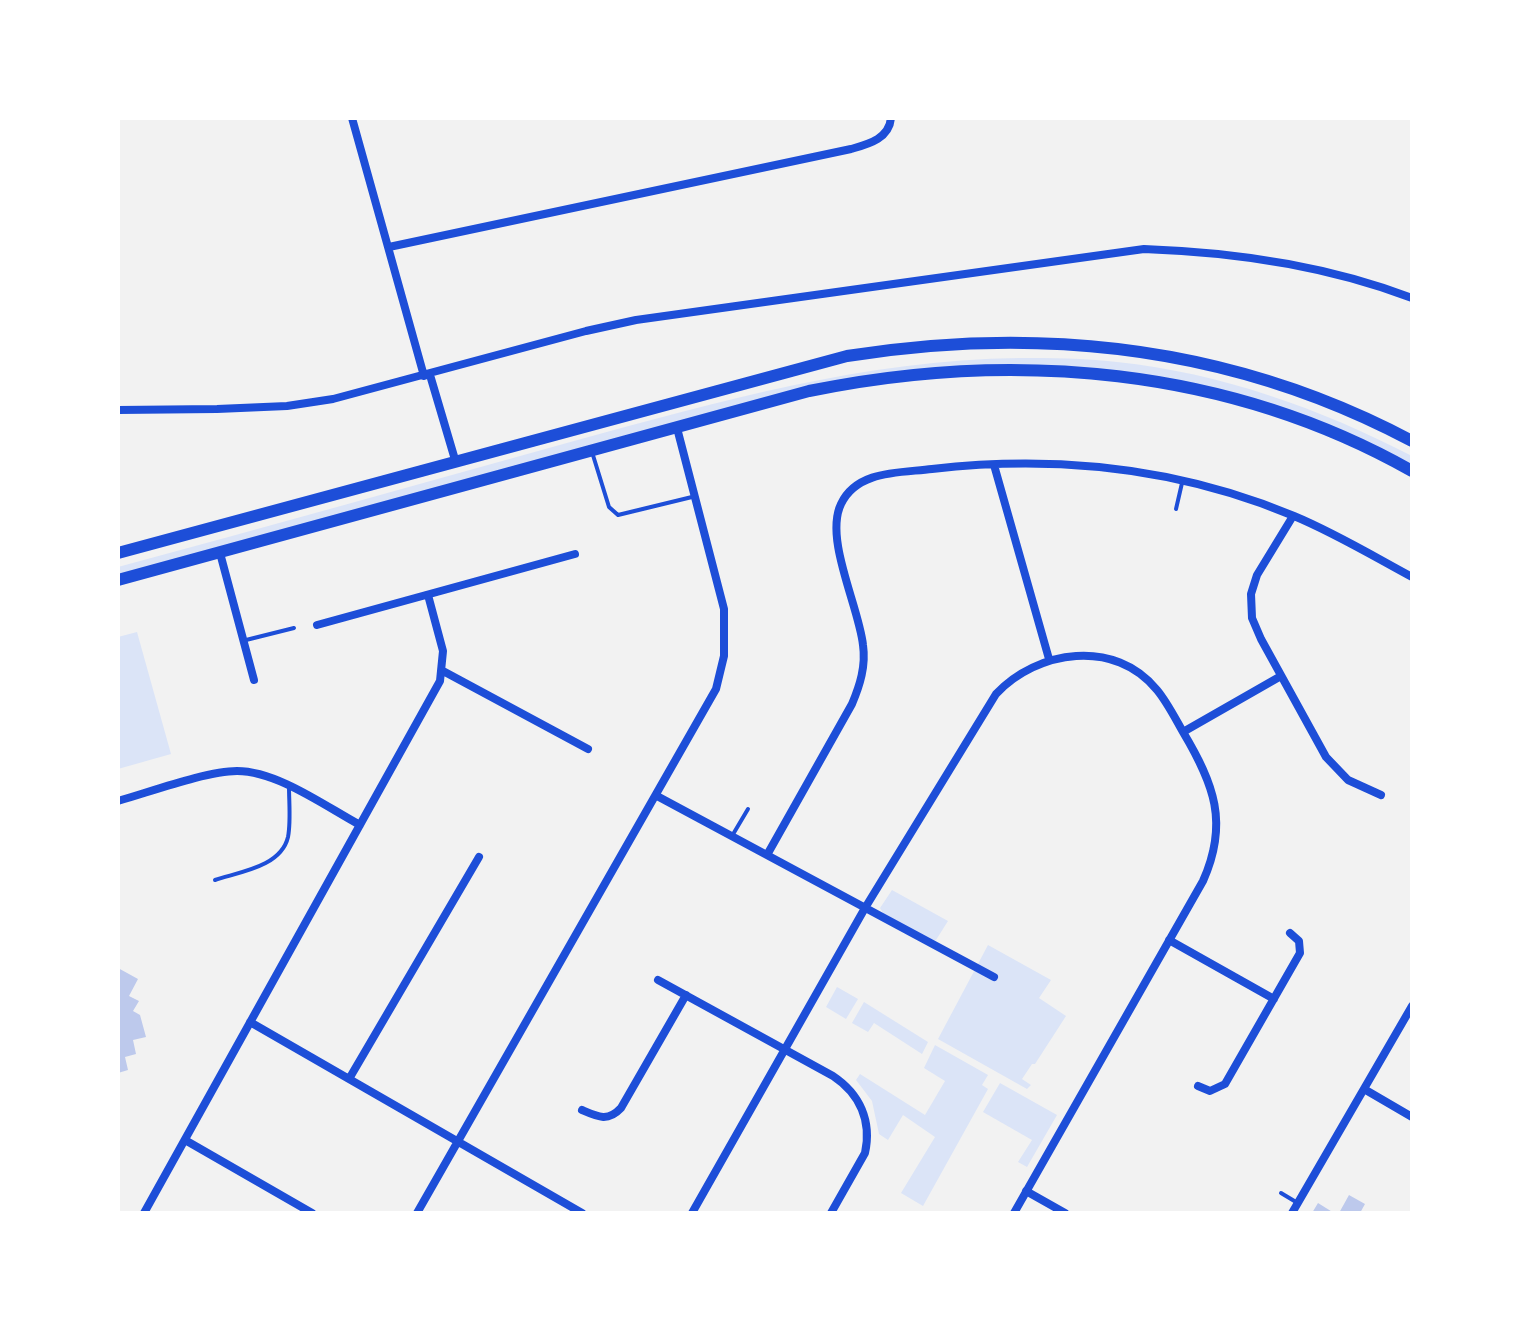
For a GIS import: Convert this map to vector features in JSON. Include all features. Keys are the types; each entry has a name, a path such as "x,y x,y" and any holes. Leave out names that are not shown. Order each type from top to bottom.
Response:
{"main road":[{"path":"118,553 847,356 891,349 980,342 1068,343 1142,352 1198,362 1318,398 1412,441"},
{"path":"118,580 809,391 897,375 986,369 1076,371 1154,381 1270,409 1344,437 1412,471"}],"street":[{"path":"352,118 456,463"},
{"path":"389,247 851,149 880,138 890,125 891,118"},
{"path":"118,410 287,406 333,399 636,320 1144,249 1184,250 1272,261 1412,298"},
{"path":"417,1213 716,689 724,656 724,609 677,428"},
{"path":"994,465 1049,659"},
{"path":"767,855 852,704 863,670 861,632 836,532 838,513 846,496 860,483 878,476 994,465 1093,466 1182,480 1228,492 1293,516 1412,577"},
{"path":"1293,516 1257,575 1251,594 1255,629 1332,765 1359,786 1381,795"},
{"path":"220,553 254,680"},
{"path":"317,625 575,554"},
{"path":"144,1213 443,671 443,651 428,595"},
{"path":"692,1213 865,908 996,694 1017,674 1049,659 1088,655 1127,667 1158,690 1200,761 1211,787 1216,830 1208,869 1014,1213"},
{"path":"443,671 588,749"},
{"path":"1183,732 1281,676"},
{"path":"118,801 235,771 264,775 360,825"},
{"path":"657,796 994,977"},
{"path":"349,1079 479,857"},
{"path":"1198,1086 1210,1091 1225,1084 1301,949 1297,938 1290,933"},
{"path":"1169,940 1274,999"},
{"path":"658,980 843,1082 858,1100 866,1121 865,1153 831,1213"},
{"path":"582,1110 607,1118 621,1108 686,995"},
{"path":"1292,1213 1412,1006"},
{"path":"250,1022 582,1213"},
{"path":"1364,1089 1412,1117"},
{"path":"185,1140 312,1213"},
{"path":"1026,1191 1065,1213"}],"lane":[{"path":"591,451 609,507 618,515 695,496"},
{"path":"1176,509 1182,480"},
{"path":"244,641 294,628"},
{"path":"215,880 268,863 282,850 288,837 289,787"},
{"path":"732,836 748,809"},
{"path":"1281,1193 1298,1203"}],"shaded area":[{"path":"1019,358 1117,362 1156,367 1232,384 1305,408 1377,439 1412,456 1412,466 1292,414 1130,374 884,376 118,577 118,567 738,398 905,366"},
{"path":"137,632 171,754 118,769 118,637"},
{"path":"892,890 948,921 936,940 883,913 880,908"},
{"path":"988,945 1051,980 1039,998 1066,1016 1022,1079 1031,1085 1027,1089 938,1039"},
{"path":"837,987 858,999 846,1019 826,1007"},
{"path":"864,1002 928,1042 922,1054 874,1023 868,1032 852,1023"},
{"path":"935,1045 988,1075 982,1085 988,1089 923,1206 901,1193 935,1137 903,1115 888,1140 879,1134 872,1101 856,1080 860,1074 925,1115 945,1081 924,1068"},
{"path":"1000,1083 1057,1115 1027,1167 1018,1162 1032,1140 983,1112"}],"building":[{"path":"118,968 138,979 129,996 139,1001 133,1011 140,1015 146,1037 133,1040 136,1054 125,1057 128,1070 118,1073"},
{"path":"1349,1195 1365,1204 1360,1213 1339,1213"},
{"path":"1318,1203 1334,1213 1312,1213"}]}
